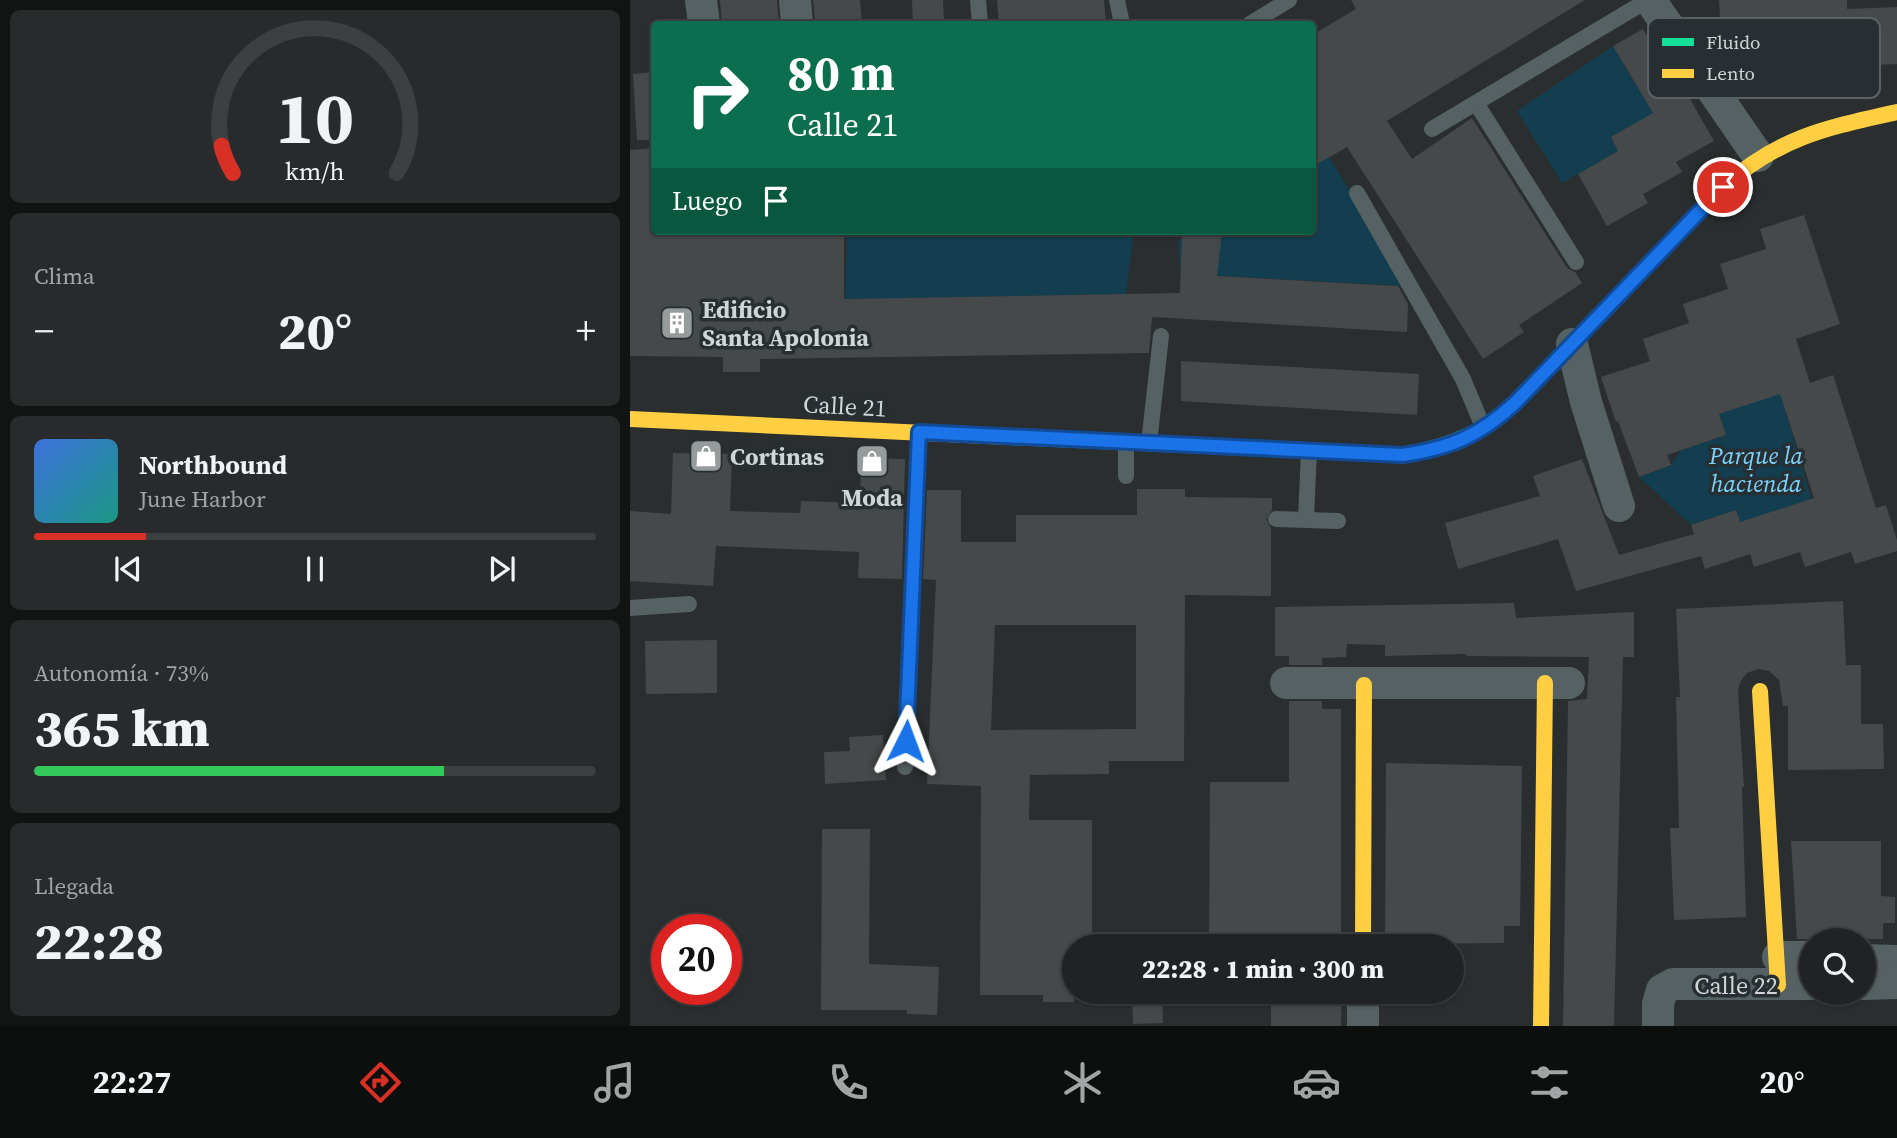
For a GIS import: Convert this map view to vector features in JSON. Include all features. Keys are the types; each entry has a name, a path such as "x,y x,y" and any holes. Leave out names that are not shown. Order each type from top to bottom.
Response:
{"street":[{"path":"701,0 704,21"},
{"path":"794,0 797,21"},
{"path":"1649,0 1662,18"},
{"path":"1717,98 1758,156"},
{"name":"Calle 21","path":"630,419 1403,455 1434,450 1465,440 1484,429 1515,403 1732,178 1758,156 1786,141 1897,113"},
{"path":"1572,344 1586,402 1619,506"},
{"path":"1286,684 1557,683 1541,1026"},
{"path":"1363,934 1364,685"},
{"path":"1760,691 1778,971 1799,962"},
{"path":"1876,960 1897,961"},
{"name":"Calle 22","path":"1658,1026 1658,1004 1662,990 1673,984 1778,971 1799,980"},
{"path":"1876,984 1897,983"},
{"path":"1363,1004 1363,1026"}],"lane":[{"path":"978,0 980,21"},
{"path":"1117,0 1121,21"},
{"path":"1255,21 1290,0"},
{"path":"1432,129 1649,0"},
{"path":"1476,103 1576,262"},
{"path":"1357,192 1463,379 1484,429"},
{"path":"1149,443 1161,336"},
{"path":"905,767 919,432"},
{"path":"1126,442 1126,476"},
{"path":"1306,519 1309,450"},
{"path":"1276,519 1338,521"},
{"path":"630,608 688,604"}],"green space":[{"path":"1613,46 1636,86 1648,79 1648,98 1680,98 1611,137 1618,151 1562,183 1517,111"},
{"path":"1329,157 1409,286 1181,274 1178,239 1221,243 1222,235 1316,235 1316,165"},
{"path":"847,235 1133,235 1126,294 845,299"},
{"name":"Parque la hacienda","path":"1780,393 1816,514 1740,522 1736,510 1691,525 1639,477 1671,465 1680,451 1726,435 1719,414"}],"building":[{"path":"720,0 777,0 779,21 722,21"},
{"path":"813,0 860,0 862,21 815,21"},
{"path":"912,0 943,0 944,21 913,21"},
{"path":"997,0 1104,0 1106,21 999,21"},
{"path":"1351,0 1585,0 1387,121 1412,159 1472,118 1567,268 1575,272 1582,283 1519,325 1524,332 1483,359 1347,147 1316,165 1316,33 1356,9"},
{"path":"1719,0 1847,0 1847,9 1897,7 1897,64 1880,65 1880,18 1720,18"},
{"path":"1643,29 1648,37 1648,98 1689,98 1714,141 1676,162 1682,172 1643,194 1648,203 1607,226 1578,174 1618,151 1611,137 1653,113 1613,46"},
{"path":"651,72 651,140 637,140 633,74"},
{"path":"651,148 651,235 844,235 844,299 1180,293 1182,235 1222,235 1217,276 1398,286 1408,304 1407,332 1152,317 1149,353 760,359 760,372 723,372 723,357 630,356 630,150"},
{"path":"1804,215 1840,324 1796,339 1810,383 1833,375 1876,508 1886,505 1897,540 1897,551 1855,564 1851,552 1805,567 1800,552 1754,567 1750,554 1705,569 1701,556 1576,591 1558,539 1458,569 1445,523 1540,496 1533,476 1582,459 1619,555 1694,534 1691,525 1736,510 1740,522 1814,498 1780,394 1719,414 1726,435 1667,455 1671,465 1639,477 1601,377 1650,361 1643,339 1689,323 1683,304 1728,289 1720,264 1766,249 1760,229"},
{"path":"1181,361 1419,374 1417,415 1181,401"},
{"path":"673,453 732,454 730,511 800,513 801,501 860,503 861,458 905,459 902,579 858,578 859,552 716,546 713,586 630,581 630,511 671,514"},
{"path":"1137,489 1185,489 1185,497 1272,498 1272,510 1266,519 1271,528 1271,596 1185,595 1184,761 1109,761 1109,774 1030,775 1029,820 1092,820 1092,934 1062,934 1062,1002 1043,1002 1043,995 980,995 981,786 927,784 936,580 923,579 927,490 961,490 961,542 1016,542 1016,515 1137,515","holes":["995,625 1136,625 1136,729 991,730"]},
{"path":"1843,601 1846,665 1861,665 1861,724 1883,724 1884,769 1788,770 1788,706 1783,706 1779,680 1769,671 1758,669 1747,673 1740,682 1738,692 1744,787 1746,917 1674,920 1670,828 1679,828 1676,697 1680,697 1676,609"},
{"path":"1514,603 1516,618 1634,612 1634,657 1623,657 1614,1026 1563,1026 1568,701 1587,699 1589,657 1466,654 1385,656 1385,645 1347,644 1346,657 1322,658 1322,665 1289,665 1289,656 1275,656 1275,607"},
{"path":"717,640 717,693 646,694 645,641"},
{"path":"1289,701 1322,701 1322,709 1341,709 1341,934 1209,934 1210,782 1289,782"},
{"path":"883,735 886,780 825,784 824,752 850,751 849,737"},
{"path":"1386,763 1522,766 1520,926 1504,926 1504,943 1464,943 1464,934 1385,934"},
{"path":"822,829 870,829 869,964 939,967 937,1015 907,1014 907,1010 821,1010"},
{"path":"1791,841 1881,841 1881,896 1895,897 1895,923 1883,923 1883,939 1876,939 1876,928 1799,928 1797,939"},
{"path":"1132,1004 1162,1004 1163,1023 1133,1024"},
{"path":"1271,1004 1342,1004 1341,1026 1271,1026"}],"traffic: fast":[{"path":"1009,437 1403,455 1436,447 1481,429 1520,398"}],"traffic: slow":[{"path":"1520,398 1723,187 1744,170 1764,156 1804,137 1897,112"},
{"path":"630,419 1009,437"},
{"path":"1541,1026 1545,683"},
{"path":"1363,934 1364,685"},
{"path":"1760,691 1778,985"}],"place":[{"name":"Edificio Santa Apolonia","path":"677,323"},
{"name":"Cortinas","path":"706,456"},
{"name":"Moda","path":"872,461"}],"route":[{"path":"906,741 919,432 1403,455 1434,450 1465,440 1484,429 1515,403 1723,187"}]}
